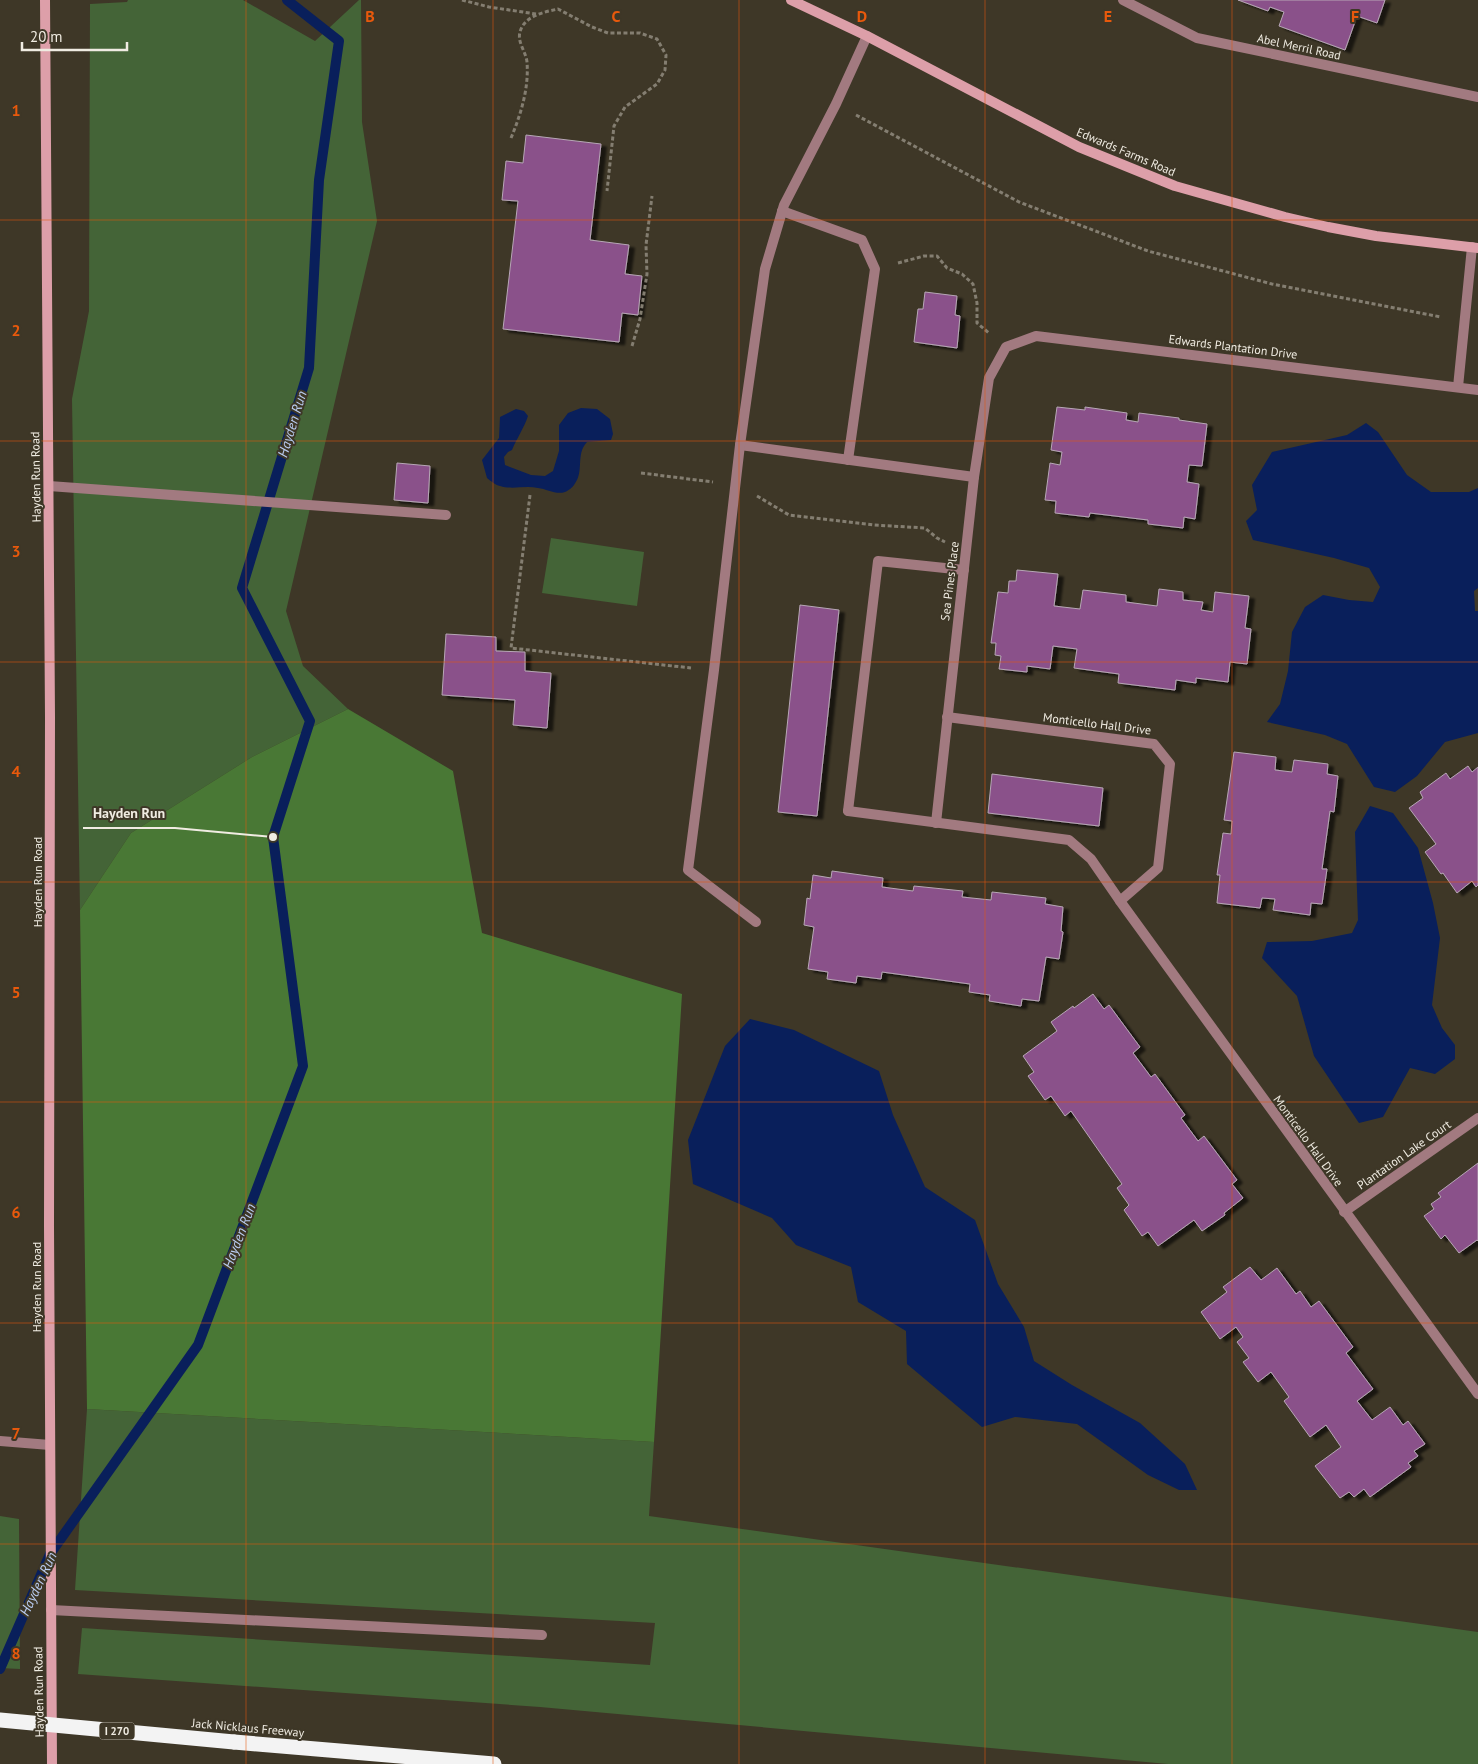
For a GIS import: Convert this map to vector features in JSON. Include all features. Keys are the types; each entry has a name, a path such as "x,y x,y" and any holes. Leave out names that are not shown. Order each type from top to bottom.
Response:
{"highway":[{"name":"Jack Nicklaus Freeway","path":"0,1720 494,1764"}],"main road":[{"name":"Hayden Run Road","path":"45,0 49,486 52,1764"},
{"name":"Edwards Farms Road","path":"791,0 867,36 1079,147 1175,186 1328,227 1376,236 1475,247"}],"street":[{"name":"Abel Merril Road","path":"1123,0 1197,38 1478,98"},
{"path":"756,922 688,870 740,446 764,269 782,211 836,104 867,36"},
{"path":"782,211 862,240 875,269 848,460"},
{"path":"1458,387 1475,247"},
{"name":"Edwards Plantation Drive","path":"1006,347 1036,336 1478,390"},
{"name":"Sea Pines Place","path":"936,823 974,477 989,378 1006,347"},
{"path":"740,446 974,477"},
{"path":"49,486 446,515"},
{"name":"Monticello Hall Drive","path":"964,570 878,560 848,812 1069,840 1091,859 1344,1212 1478,1394"},
{"name":"Monticello Hall Drive","path":"947,717 1154,744 1170,764 1158,868 1120,901"},
{"name":"Plantation Lake Court","path":"1344,1212 1478,1118"},
{"path":"0,1441 50,1445"},
{"path":"51,1610 542,1635"}],"path":[{"path":"462,0 489,7 536,14 558,9 592,27 608,33 640,33 657,39 666,55 664,70 657,84 625,107 614,126 607,191"},
{"path":"511,138 523,104 527,70 527,59 519,38 520,30 536,14"},
{"path":"836,104 1019,202 1148,250 1272,284 1465,321"},
{"path":"632,346 640,319 646,274 646,244 652,196"},
{"path":"875,269 924,256 937,256 947,268 962,274 973,284 977,302 977,323 1006,347"},
{"path":"641,473 736,485 789,514 874,525 925,528 937,538 966,552"},
{"path":"530,495 511,648 714,670"}],"green space":[{"path":"128,0 243,0 315,41 361,0 362,122 377,221 286,611 303,666 348,709 252,757 131,833 80,910 72,399 89,311 90,4 127,2"},
{"path":"551,538 644,552 637,606 542,593"},
{"path":"348,709 453,771 482,933 682,994 654,1442 87,1409 80,910 131,833 252,757"},
{"path":"87,1409 654,1442 649,1516 1478,1632 1478,1764 1168,1764 540,1707 78,1674 82,1628 650,1665 655,1623 75,1590"},
{"path":"0,1516 19,1519 20,1669 0,1668"}],"water":[{"path":"581,408 597,409 610,419 613,434 611,440 587,442 583,447 579,474 570,489 558,493 533,487 505,487 496,485 487,478 482,460 499,438 500,417 516,409 524,411 528,416 512,450 504,457 505,465 531,475 545,476 553,471 559,451 559,425 568,413"},
{"path":"1366,423 1378,432 1407,475 1431,492 1469,492 1478,488 1478,588 1474,591 1475,611 1478,611 1478,733 1445,742 1417,776 1395,792 1374,787 1347,744 1325,735 1267,722 1280,704 1288,671 1292,632 1305,607 1323,595 1373,602 1380,587 1369,568 1334,558 1253,540 1246,521 1257,510 1252,485 1272,452 1347,435"},
{"path":"1370,806 1393,813 1418,848 1433,903 1440,938 1432,1005 1442,1028 1455,1045 1455,1059 1435,1074 1410,1068 1383,1117 1359,1123 1314,1056 1297,996 1262,958 1267,942 1312,941 1352,933 1358,920 1355,832"},
{"path":"750,1019 794,1030 879,1071 893,1115 925,1187 975,1220 998,1284 1024,1327 1034,1361 1072,1385 1140,1423 1185,1464 1197,1490 1179,1490 1148,1475 1077,1424 1015,1417 982,1427 907,1364 906,1331 858,1302 851,1267 796,1245 772,1218 693,1184 688,1140 725,1046"}],"building":[{"path":"1238,0 1385,0 1377,23 1357,16 1345,50 1279,26 1284,12 1270,7 1268,11"},
{"path":"526,135 601,144 590,240 629,245 625,274 642,276 638,315 622,313 619,342 503,329 518,201 502,200 506,161 523,163"},
{"path":"925,292 957,296 955,315 960,316 957,348 914,342 918,309 923,309"},
{"path":"1057,407 1085,410 1085,407 1127,413 1126,420 1138,422 1139,413 1207,424 1202,466 1189,465 1187,482 1199,484 1195,519 1184,517 1183,528 1148,524 1148,520 1090,513 1089,517 1055,513 1056,501 1045,500 1050,463 1060,465 1062,452 1051,450"},
{"path":"397,463 430,466 428,503 394,500"},
{"path":"1017,570 1058,574 1054,606 1080,609 1083,590 1126,595 1126,602 1157,606 1159,589 1183,592 1183,600 1203,602 1201,610 1213,612 1215,592 1249,596 1245,628 1251,629 1247,664 1230,662 1228,682 1196,678 1196,683 1176,680 1175,690 1118,683 1119,674 1074,668 1077,649 1053,646 1050,669 1027,666 1027,672 999,669 1001,656 995,655 996,643 991,643 998,592 1008,593 1009,581 1016,581"},
{"path":"800,605 839,610 817,816 778,812"},
{"path":"446,634 496,637 496,651 525,652 525,671 551,673 547,728 513,725 515,700 442,695"},
{"path":"1234,752 1276,757 1275,770 1292,772 1294,760 1328,764 1327,774 1338,776 1334,812 1330,811 1322,869 1327,869 1322,904 1311,903 1310,915 1273,910 1275,899 1262,898 1260,908 1217,903 1220,875 1217,875 1223,833 1231,834 1232,821 1224,820"},
{"path":"1468,766 1472,772 1478,767 1478,885 1476,887 1472,881 1457,893 1425,852 1436,844 1409,808 1423,798 1420,792 1446,773 1450,779"},
{"path":"992,774 1103,788 1099,826 988,813"},
{"path":"832,871 883,878 882,887 913,891 914,886 963,891 962,897 991,900 992,892 1046,898 1045,904 1063,907 1061,931 1063,932 1059,959 1046,957 1039,1001 1022,999 1021,1006 989,1001 990,995 969,992 970,984 882,972 881,979 857,976 856,983 827,979 828,972 808,969 814,927 804,925 807,898 810,899 813,875 831,878"},
{"path":"1093,994 1104,1009 1109,1005 1140,1047 1133,1053 1151,1077 1155,1074 1185,1115 1181,1118 1198,1141 1204,1136 1237,1180 1232,1184 1243,1198 1224,1213 1225,1215 1202,1231 1194,1220 1158,1246 1148,1232 1142,1236 1124,1210 1129,1205 1117,1188 1122,1184 1071,1111 1065,1116 1051,1096 1045,1100 1028,1076 1034,1072 1023,1056 1057,1031 1051,1022"},
{"path":"1478,1163 1478,1241 1459,1253 1445,1235 1441,1239 1424,1216 1434,1209 1431,1204 1441,1197 1438,1193"},
{"path":"1250,1267 1261,1280 1277,1268 1296,1294 1300,1291 1311,1307 1319,1301 1353,1347 1346,1353 1373,1389 1357,1401 1372,1420 1390,1407 1403,1425 1408,1421 1425,1444 1414,1451 1418,1456 1408,1463 1411,1467 1370,1497 1364,1489 1354,1497 1349,1492 1340,1498 1315,1466 1341,1447 1326,1425 1310,1437 1284,1401 1289,1397 1271,1372 1258,1382 1243,1362 1249,1358 1237,1342 1243,1337 1236,1327 1220,1339 1201,1312 1227,1292 1223,1287"}],"waterway":[{"name":"Hayden Run","path":"0,1669 50,1554 198,1345 303,1066 273,837 310,721 242,588 309,368 319,180 339,41 287,0"}],"place":[{"name":"Hayden Run","path":"273,837"}]}
